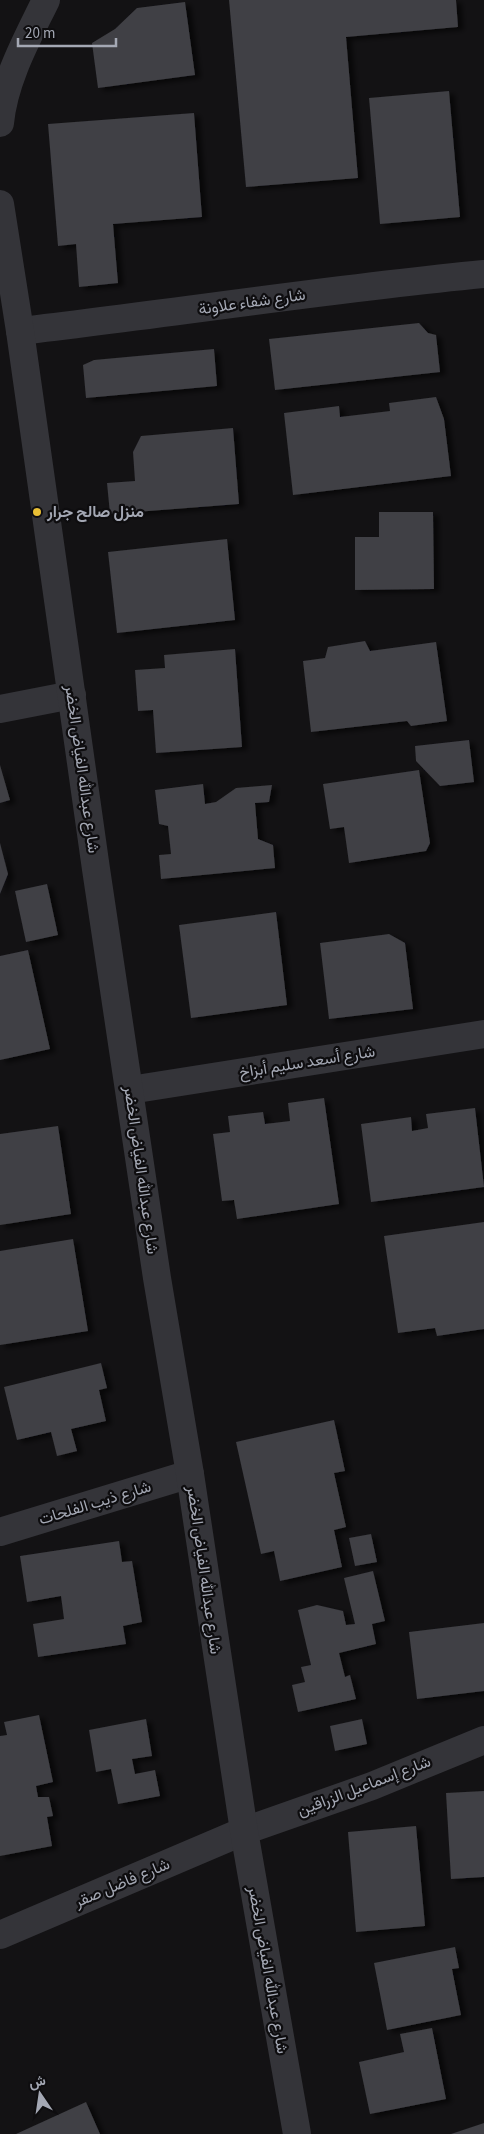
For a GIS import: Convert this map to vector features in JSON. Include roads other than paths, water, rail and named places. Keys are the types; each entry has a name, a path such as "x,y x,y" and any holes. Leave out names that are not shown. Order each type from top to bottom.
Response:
{"street":[{"path":"0,123 1,108 11,75 46,0"},
{"name":"شارع عبدالله الفياض الخضر","path":"0,204 157,1278 190,1474 244,1831 297,2134"},
{"name":"شارع شفاء علاونة","path":"20,331 127,319 386,283 484,274"},
{"path":"0,709 72,695"},
{"name":"شارع أسعد سليم أبزاخ","path":"130,1090 484,1034"},
{"name":"شارع ذيب الفلحات","path":"0,1532 190,1474"},
{"name":"شارع إسماعيل الزراقين","path":"244,1831 372,1786 484,1740"},
{"name":"شارع فاضل صقر","path":"0,1935 244,1831"}],"place":[{"name":"منزل صالح جرار","path":"37,512"}]}
